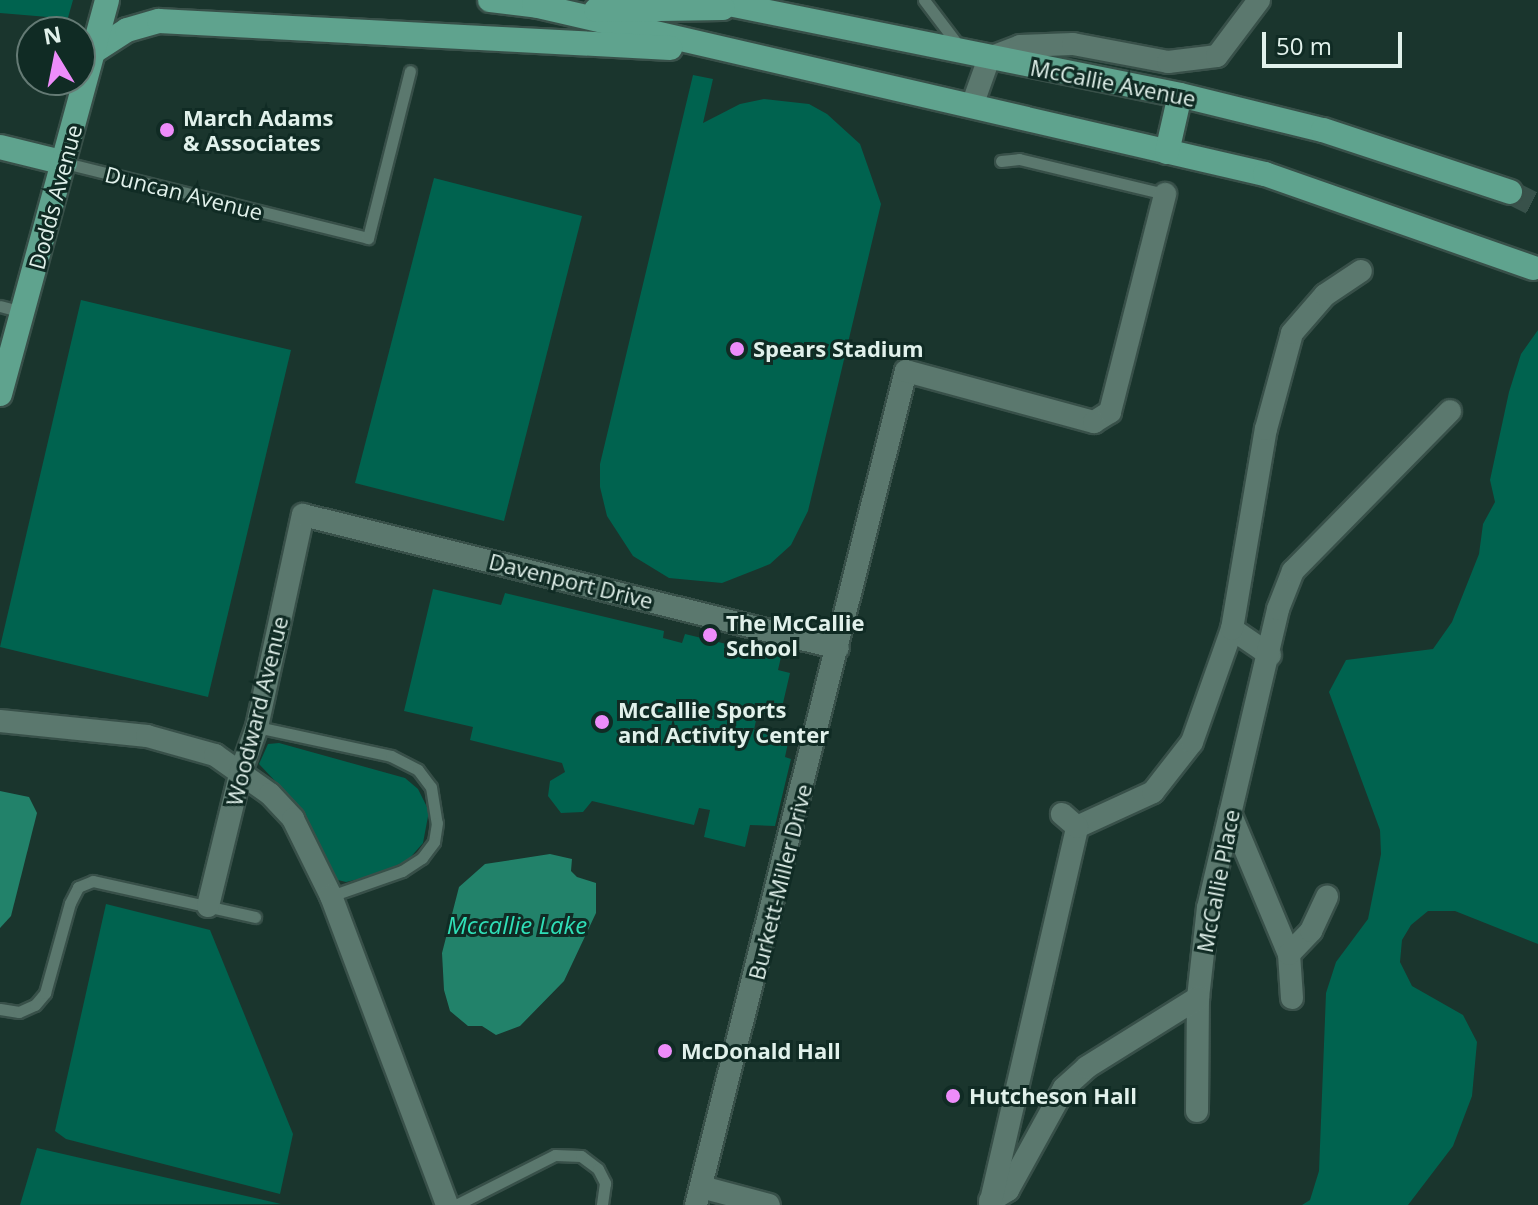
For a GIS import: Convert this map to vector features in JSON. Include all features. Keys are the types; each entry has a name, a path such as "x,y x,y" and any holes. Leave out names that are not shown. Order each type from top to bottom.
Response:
{"main road":[{"name":"Dodds Avenue","path":"96,41 107,0"},
{"path":"490,0 585,10 748,5"},
{"name":"McCallie Avenue","path":"709,0 748,5 963,53 1180,95 1323,130 1510,192"},
{"path":"534,5 973,103 1292,183 1533,268"},
{"path":"96,50 127,30 159,21 671,48 809,66"},
{"path":"1167,152 1180,95"},
{"name":"Dodds Avenue","path":"0,394 11,309 65,163 82,96"},
{"name":"Duncan Avenue","path":"0,147 65,163"}],"street":[{"path":"973,103 989,58 1020,46 1073,44 1168,62 1197,61 1217,56 1230,45 1259,0"},
{"name":"Burkett-Miller Drive","path":"700,1196 906,371 1094,422 1110,412 1165,194"},
{"path":"990,1203 1070,821 1153,792 1192,742 1232,629 1266,429 1292,333 1325,295 1361,271"},
{"name":"McCallie Place","path":"1197,1111 1198,998 1208,908 1270,655 1278,609 1293,571 1450,411"},
{"name":"Davenport Drive","path":"303,515 838,648"},
{"name":"Woodward Avenue","path":"208,906 241,771 257,727 303,515"},
{"path":"1232,629 1270,655"},
{"path":"0,721 147,736 215,755 241,771 293,819 331,896 447,1205"},
{"path":"1230,813 1289,954 1292,998"},
{"path":"1289,954 1311,931 1327,897"},
{"path":"990,1203 1008,1190 1064,1088 1087,1067 1198,998"},
{"path":"700,1196 769,1205"}],"lane":[{"path":"924,0 963,53"},
{"name":"Duncan Avenue","path":"65,163 368,238 410,71"},
{"path":"1001,161 1019,159 1165,194"},
{"path":"257,727 391,756 418,770 431,787 437,823 434,842 422,858 402,871 331,896"},
{"path":"0,1009 19,1012 45,993 78,887 113,882 255,917"},
{"path":"456,1205 555,1155 581,1156 598,1169 605,1183 602,1205"}],"shaded area":[{"path":"0,0 73,0 68,16 0,13"},
{"path":"693,75 713,79 703,123 740,104 764,99 809,104 827,114 860,144 881,204 808,511 791,545 770,564 722,583 669,578 633,556 607,516 600,487 600,464"},
{"path":"434,178 582,216 504,521 355,483"},
{"path":"81,300 291,350 208,697 0,647"},
{"path":"1538,330 1538,944 1455,911 1428,911 1411,925 1402,940 1400,962 1412,986 1463,1015 1477,1042 1472,1096 1453,1146 1408,1205 1302,1205 1310,1200 1319,1171 1326,993 1336,962 1368,919 1381,854 1380,830 1329,692 1346,660 1433,649 1452,622 1479,554 1483,524 1495,502 1490,480 1509,392 1521,354"},
{"name":"McCallie Sports and Activity Center","path":"433,589 501,605 505,593 664,631 663,638 682,643 685,634 781,657 778,670 790,673 780,716 758,711 754,730 789,738 785,757 791,759 775,826 750,825 745,847 704,837 710,810 699,808 694,825 592,801 583,812 561,813 548,796 550,781 565,772 562,763 470,740 473,727 404,711"},
{"path":"279,743 405,778 418,789 429,811 423,843 408,860 376,875 346,882 334,879 295,802 259,764 268,744"},
{"path":"106,904 210,930 293,1134 280,1194 66,1139 55,1131"},
{"path":"37,1148 281,1204 20,1205"}],"water":[{"path":"0,791 29,797 37,813 11,916 0,928"},
{"name":"Mccallie Lake","path":"550,854 572,859 571,871 577,877 596,883 596,913 564,981 520,1026 496,1035 482,1026 468,1026 450,1011 444,990 442,953 459,887 485,864"}],"tunnel":[{"path":"1510,192 1538,206"}],"place":[{"name":"March Adams & Associates","path":"167,130"},
{"name":"Spears Stadium","path":"737,349"},
{"name":"The McCallie School","path":"710,635"},
{"name":"McCallie Sports and Activity Center","path":"602,722"},
{"name":"McDonald Hall","path":"665,1051"},
{"name":"Hutcheson Hall","path":"953,1096"}]}
